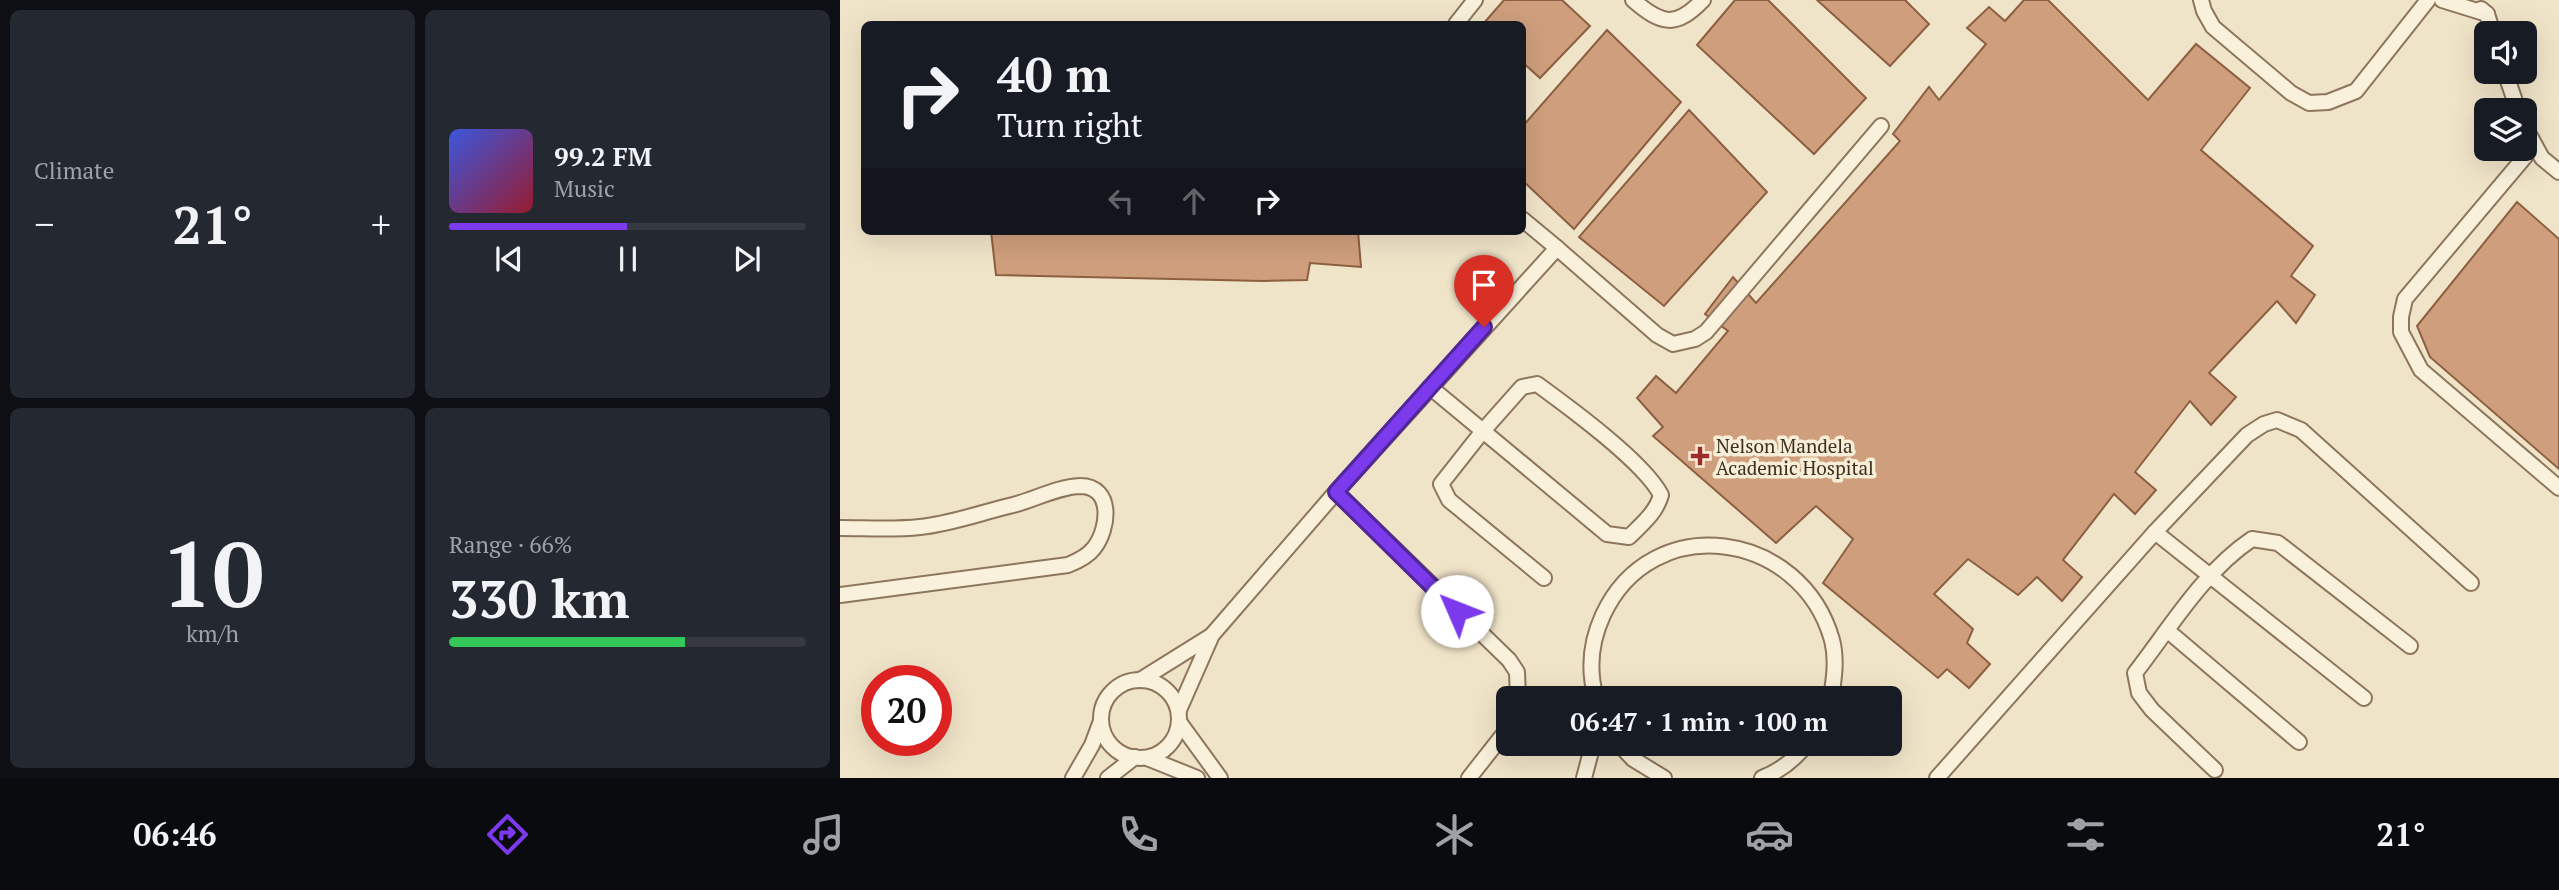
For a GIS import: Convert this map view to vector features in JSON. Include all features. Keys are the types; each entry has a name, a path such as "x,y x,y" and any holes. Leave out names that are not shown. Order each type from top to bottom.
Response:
{"lane":[{"path":"1458,21 1475,0"},
{"path":"1633,0 1662,20 1676,20 1688,15 1703,0"},
{"path":"2201,0 2213,27 2291,93 2309,103 2328,102 2356,91 2428,0"},
{"path":"2442,0 2487,14"},
{"path":"2469,0 2487,14 2489,21"},
{"path":"1526,222 1657,335 1673,344 1695,339 1706,332 1881,126"},
{"path":"2537,151 2559,172"},
{"path":"2520,161 2405,299 2401,332 2421,370 2559,488"},
{"path":"1142,680 1212,635 1336,492 1557,247"},
{"path":"1430,387 1482,432 1606,534 1629,537 1658,506 1661,495 1656,485 1631,460 1537,384 1522,387 1482,432 1441,484 1444,494 1457,507 1544,578"},
{"path":"1937,778 2155,532 2247,435 2264,424 2277,420 2301,430 2471,583"},
{"path":"840,528 921,527 1021,504 1078,486 1090,487 1102,496 1107,508 1105,523 1095,548 1068,565 840,594"},
{"path":"1336,492 1509,660 1517,672 1518,686"},
{"path":"2155,532 2364,698"},
{"path":"2215,770 2152,710 2139,692 2135,673 2210,576 2252,539 2278,543 2410,646"},
{"path":"1592,686 1591,657 1597,629 1609,603 1626,581 1649,563 1674,551 1702,545 1731,547 1758,554 1783,568 1806,589 1823,614 1833,642 1833,686"},
{"path":"2168,631 2300,742"},
{"path":"1108,778 1141,757 1157,754 1172,742 1179,716 1212,635"},
{"path":"1073,778 1092,745 1108,696 1129,681 1142,680 1165,688 1174,698 1179,716 1220,778"},
{"path":"1101,721 1104,734 1111,745 1122,753 1141,757 1197,778"},
{"path":"1469,778 1496,744"},
{"path":"1584,778 1590,756"},
{"path":"1630,756 1664,778"},
{"path":"1762,778 1775,773 1796,756"}],"building":[{"path":"1504,0 1562,0 1590,26 1540,78 1526,66 1526,21 1486,21"},
{"path":"1735,0 1768,0 1866,98 1814,154 1697,45"},
{"path":"1817,0 1905,0 1929,24 1890,66"},
{"path":"2024,0 2048,0 2148,100 2196,44 2250,88 2201,150 2313,246 2291,276 2315,295 2296,323 2277,301 2209,373 2236,397 2211,425 2190,401 2135,472 2156,490 2135,514 2114,494 2063,560 2082,577 2062,601 2037,577 2018,595 1968,559 1934,594 1973,629 1967,643 1990,664 1969,688 1947,669 1938,678 1823,583 1853,539 1816,506 1776,543 1653,436 1663,427 1637,398 1656,376 1676,393 1728,331 1705,314 1733,277 1756,303 1900,141 1893,134 1929,87 1939,100 1986,44 1967,28 1989,7 2005,21"},
{"path":"1607,30 1681,102 1574,229 1526,184 1526,122"},
{"path":"1689,110 1767,192 1664,306 1579,237"},
{"path":"2517,202 2559,239 2559,469 2430,357 2417,326"},
{"path":"991,235 1358,235 1361,267 1310,263 1307,280 1263,281 996,275"}],"place":[{"name":"Nelson Mandela Academic Hospital","path":"1700,456"}],"route":[{"path":"1457,611 1336,492 1484,327"}]}
